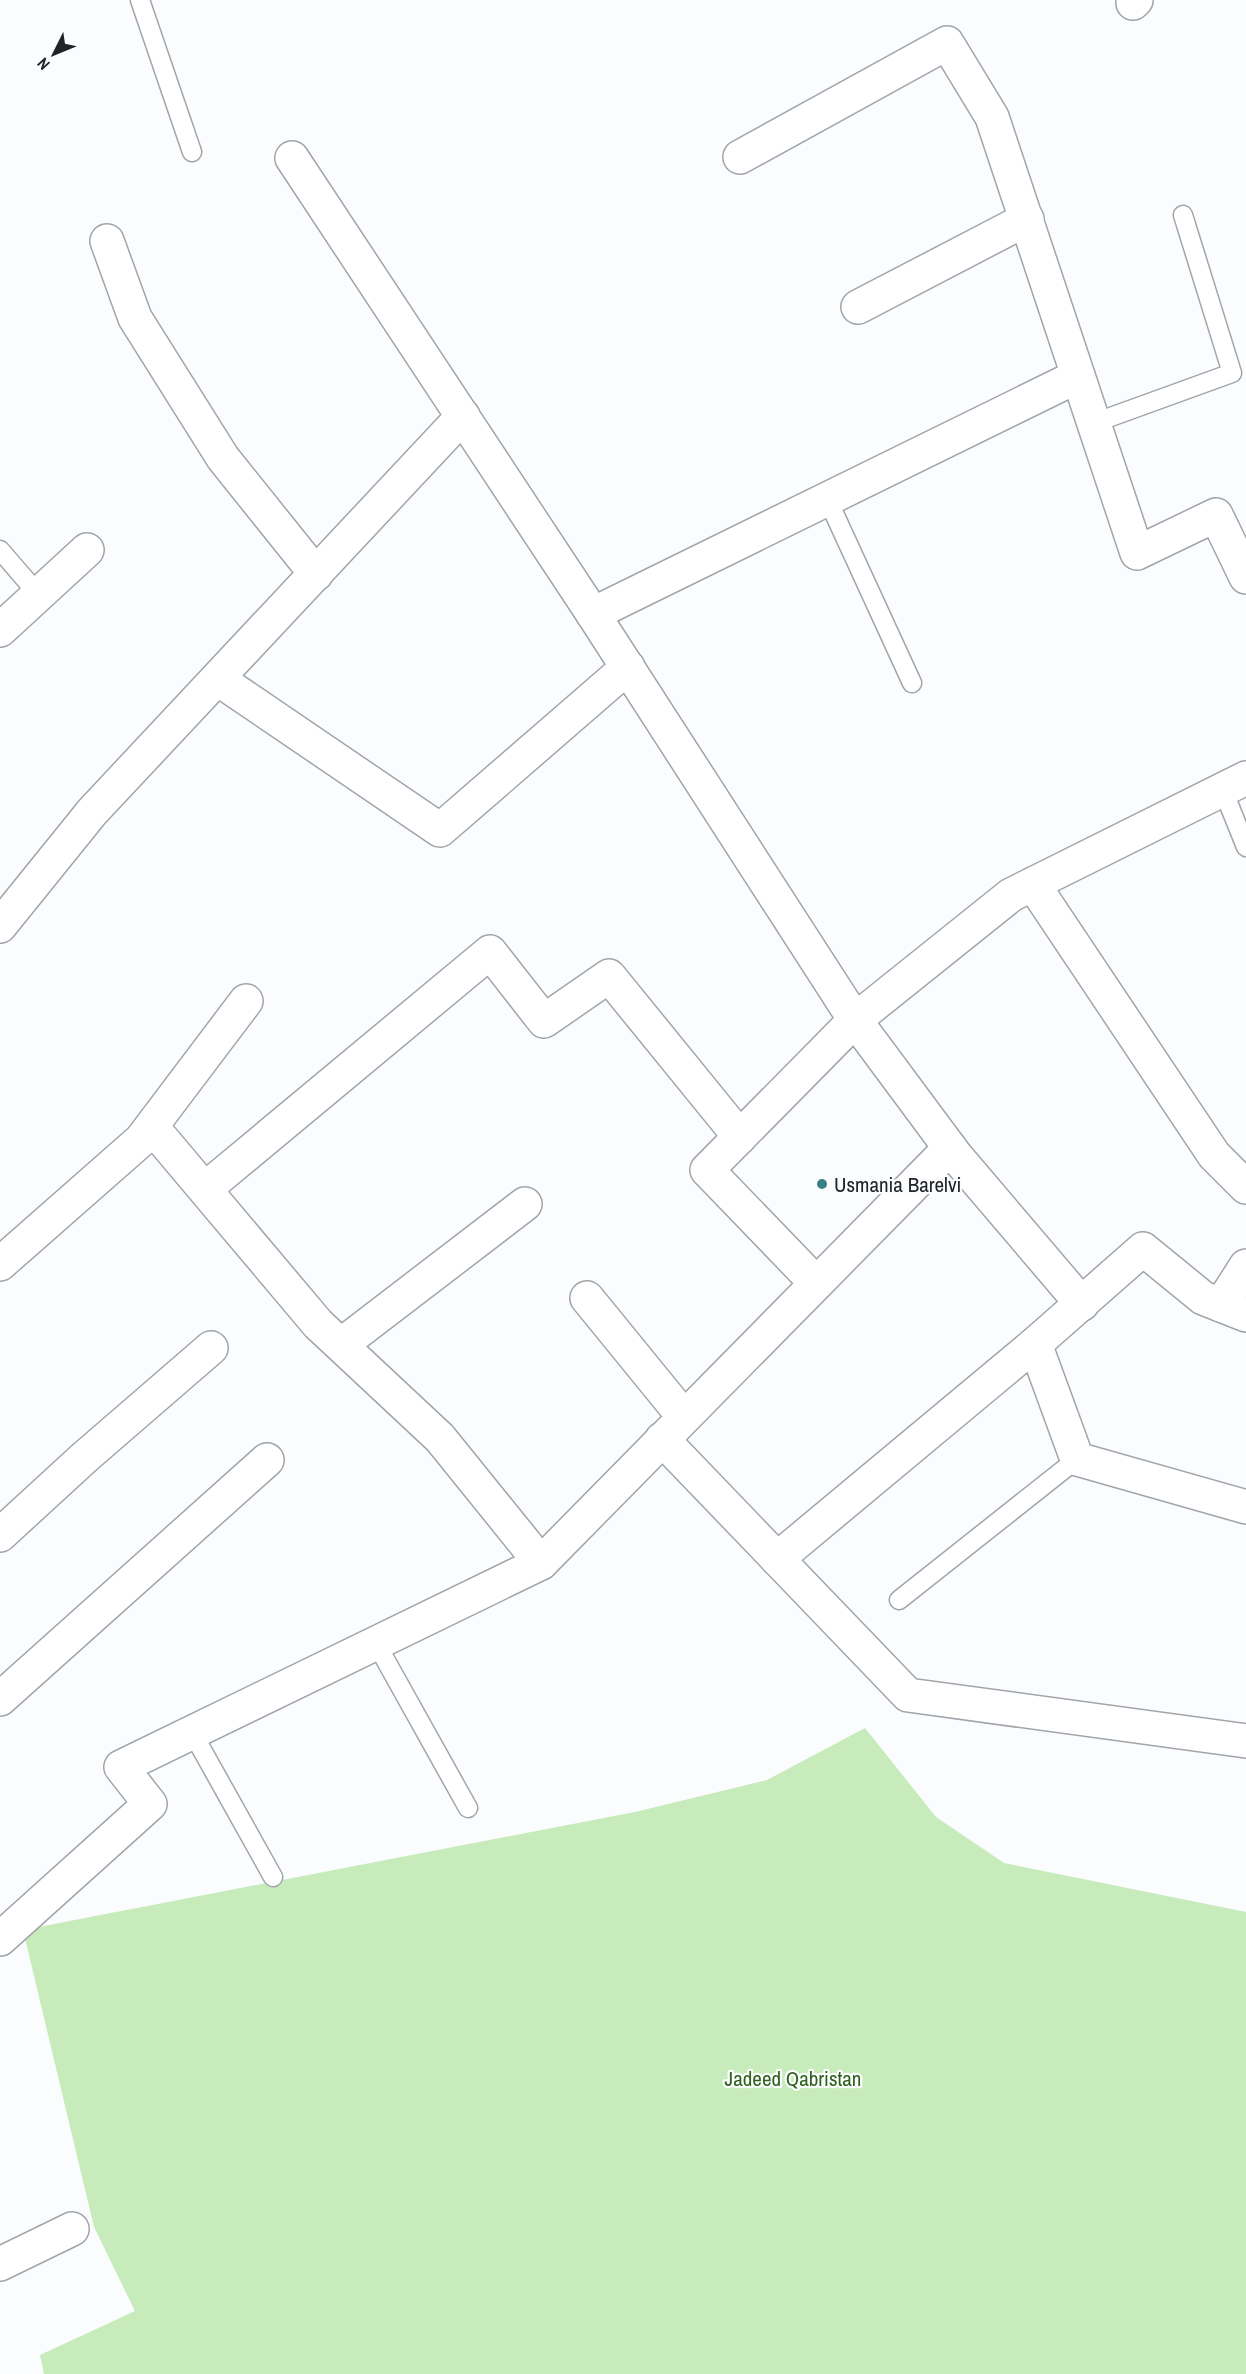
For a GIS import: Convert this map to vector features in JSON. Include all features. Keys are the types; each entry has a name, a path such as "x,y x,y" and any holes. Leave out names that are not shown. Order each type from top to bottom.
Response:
{"street":[{"path":"740,157 947,44 992,117 1137,553 1216,515 1246,577"},
{"path":"292,158 628,667 855,1020 950,1148 1082,1304"},
{"path":"858,307 1027,219"},
{"path":"107,241 135,318 191,408 223,458 316,574"},
{"path":"593,614 1078,376"},
{"path":"0,926 93,812 462,416"},
{"path":"0,630 87,550"},
{"path":"218,679 440,830 628,667"},
{"path":"816,1283 707,1170 855,1020 1011,895 1235,784"},
{"path":"1034,884 1214,1155 1246,1186"},
{"path":"205,1189 490,952 544,1021 609,976 740,1137"},
{"path":"0,1264 152,1127 246,1001"},
{"path":"152,1127 318,1324 440,1438 541,1563"},
{"path":"0,1939 150,1804 121,1767 541,1563 950,1148"},
{"path":"341,1345 525,1204"},
{"path":"777,1559 1035,1344 1143,1249 1203,1298 1234,1310 1246,1266"},
{"path":"587,1298 673,1428 777,1559 908,1695 1246,1741"},
{"path":"1035,1344 1077,1459 1246,1507"},
{"path":"0,1535 85,1457 211,1348"},
{"path":"0,1699 267,1460"},
{"path":"0,2264 72,2229"}],"lane":[{"path":"140,0 192,152"},
{"path":"1094,423 1232,373 1183,215"},
{"path":"827,498 912,683"},
{"path":"0,550 38,594"},
{"path":"1235,784 1246,847"},
{"path":"899,1600 1077,1459"},
{"path":"376,1643 468,1808"},
{"path":"192,1732 273,1877"}],"green space":[{"name":"Jadeed Qabristan","path":"865,1728 936,1817 1004,1863 1246,1912 1246,2374 44,2374 40,2355 135,2311 94,2227 23,1930 635,1812 767,1780"}],"place":[{"name":"Usmania Barelvi","path":"822,1184"}]}
